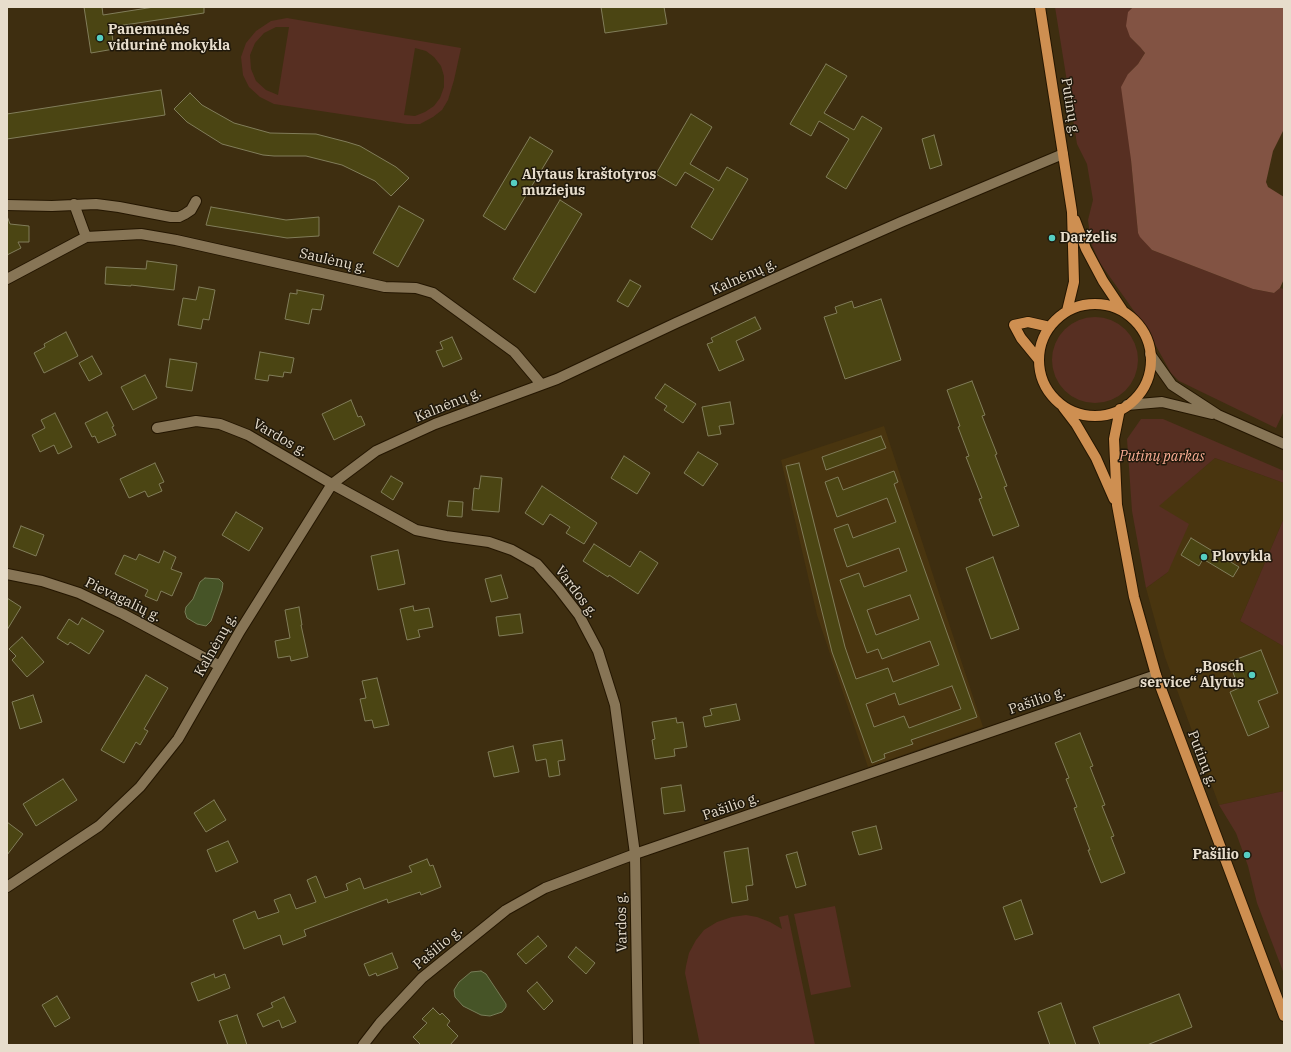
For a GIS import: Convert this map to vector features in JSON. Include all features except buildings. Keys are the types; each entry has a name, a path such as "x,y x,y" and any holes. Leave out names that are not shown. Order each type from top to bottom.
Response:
{"main road":[{"name":"Putinų g.","path":"1040,7 1072,212 1074,282 1068,311"},
{"name":"Putinų g.","path":"1072,212 1086,249 1102,281 1124,312"},
{"path":"1096,304 1110,306 1124,312 1134,320 1148,341 1150,369 1146,383 1138,395 1123,407 1110,413 1088,415 1067,408 1058,402 1050,393 1040,372 1040,348 1044,337 1058,318 1068,311 1081,306 1096,304"},
{"path":"1039,360 1021,338 1014,326 1028,322 1050,327"},
{"name":"Putinų g.","path":"1058,402 1076,424 1096,458 1117,505"},
{"name":"Putinų g.","path":"1123,407 1114,439 1117,505 1134,597 1156,675 1284,1016"}],"street":[{"name":"Kalnėnų g.","path":"7,887 99,826 140,787 178,739 240,631 332,484 376,451 435,424 557,379 676,323 894,225 1063,154"},
{"path":"7,205 52,206 96,204 171,217 179,217 191,210 196,201"},
{"path":"74,204 86,237"},
{"name":"Saulėnų g.","path":"7,279 86,237 141,234 176,240 385,287 416,288 433,293 514,352 541,384"},
{"path":"1150,354 1172,385 1218,415 1284,444"},
{"path":"1123,407 1162,402 1218,415"},
{"name":"Vardos g.","path":"157,428 196,421 220,424 248,435 332,484 416,530 489,542 512,550 537,564 559,589 579,615 598,651 615,705 635,854 638,1045"},
{"name":"Pievagalių g.","path":"7,574 42,581 79,593 123,614 220,666"},
{"name":"Pašilio g.","path":"363,1045 380,1023 422,978 506,910 545,888 635,854 1156,675"}],"shaded area":[{"path":"1133,7 1284,7 1284,129 1273,151 1266,182 1268,187 1284,197 1284,279 1280,288 1274,293 1253,289 1152,250 1138,233 1131,160 1121,87 1128,74 1138,64 1145,53 1130,37 1126,26 1128,12"},
{"path":"884,426 983,727 868,767 817,615 781,460"},
{"path":"1215,458 1284,483 1284,518 1240,621 1284,648 1284,791 1219,805 1165,657 1146,588 1168,572 1158,506"},
{"path":"205,578 219,579 223,583 211,621 206,626 197,624 187,618 185,612 186,607 193,599 200,582"},
{"path":"481,971 486,974 506,1004 506,1007 502,1012 490,1016 481,1015 463,1006 455,997 454,990 459,982 471,972"}],"green space":[{"path":"1055,7 1133,7 1128,13 1130,37 1145,53 1138,64 1128,74 1131,160 1138,233 1152,250 1253,289 1274,293 1280,288 1284,289 1284,411 1276,428 1179,381 1171,373 1146,328 1100,263 1091,243 1088,220 1093,200 1087,164 1077,144"},
{"path":"287,18 461,48 448,100 442,110 420,124 407,124 274,104 260,97 249,87 243,75 241,57 246,43 256,31 271,21","holes":["276,27 289,27 278,95 266,90 256,81 251,69 250,55 255,43 264,33","415,48 426,51 434,57 441,66 444,76 444,87 440,98 434,106 415,116 404,115"]},
{"path":"1095,317 1103,318 1119,324 1131,336 1137,352 1137,368 1131,384 1119,396 1103,402 1095,403 1087,402 1071,396 1059,384 1053,368 1052,360 1053,352 1059,336 1071,324 1087,318"},
{"name":"Putinų parkas","path":"1141,419 1163,419 1284,471 1284,483 1215,458 1159,506 1189,524 1168,572 1146,588 1132,511 1127,439"},
{"path":"1284,518 1284,648 1240,621"},
{"path":"1284,791 1284,974 1257,903 1248,866 1236,833 1219,805"},
{"path":"835,906 851,987 811,995 794,914"},
{"path":"746,915 770,922 782,929 779,917 788,915 815,1045 700,1045 685,973 689,953 696,940 704,930 717,922 732,917"}],"place":[{"name":"Panemunės vidurinė mokykla","path":"100,38"},
{"name":"Alytaus kraštotyros muziejus","path":"514,183"},
{"name":"Darželis","path":"1052,238"},
{"name":"Plovykla","path":"1204,557"},
{"name":"„Bosch service“ Alytus","path":"1252,675"},
{"name":"Pašilio","path":"1247,855"}]}
